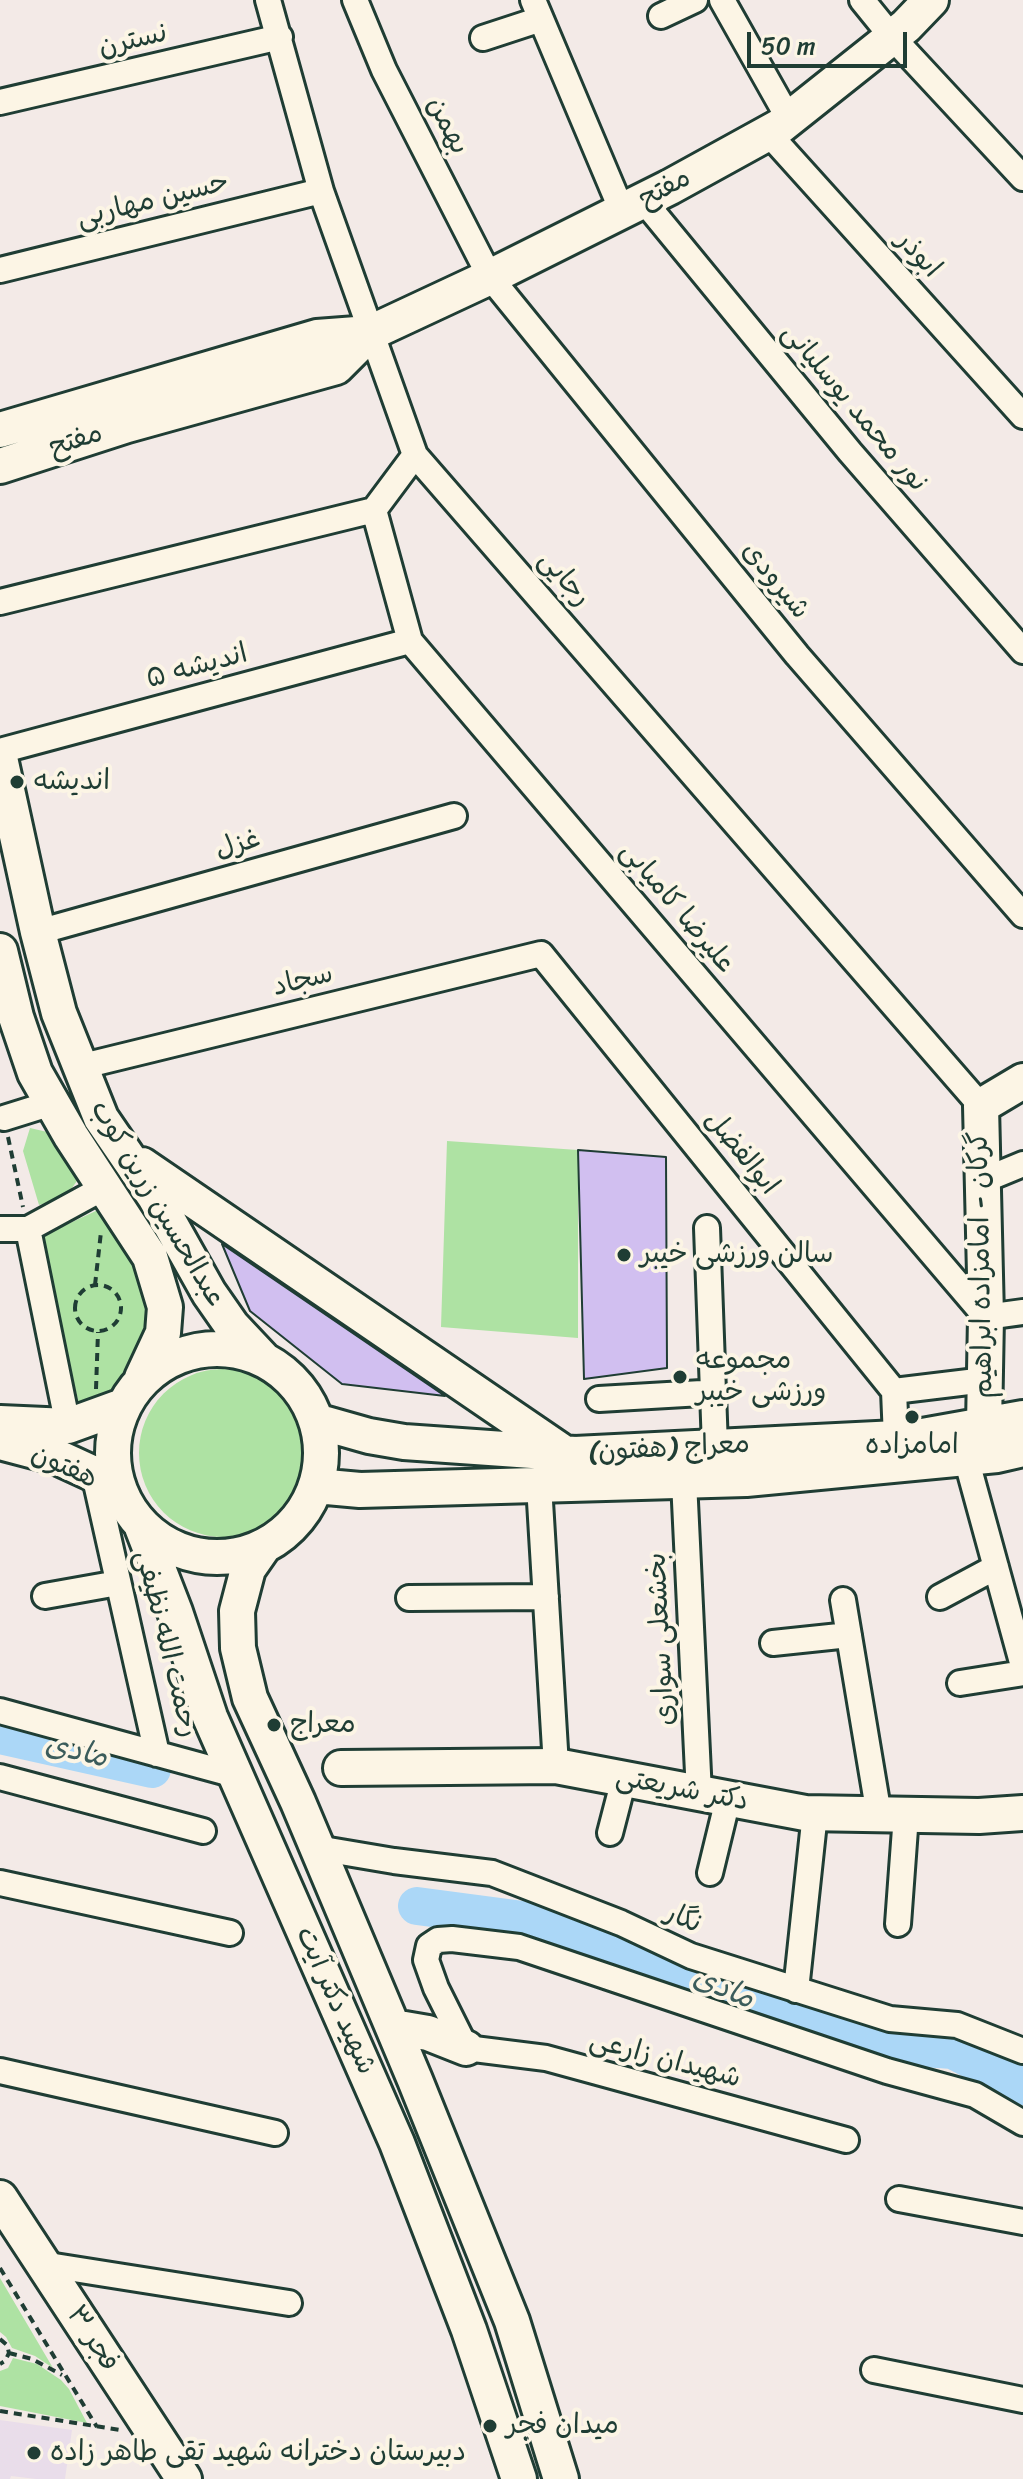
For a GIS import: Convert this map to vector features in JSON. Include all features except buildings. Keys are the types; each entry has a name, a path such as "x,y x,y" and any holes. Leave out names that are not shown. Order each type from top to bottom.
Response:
{"main road":[{"name":"مفتح","path":"0,466 127,425 336,367 370,333 632,206 778,126 892,37 931,0"},
{"name":"مفتح","path":"0,430 317,337 370,333"},
{"name":"عبدالحسین زرین کوب","path":"0,758 59,1013 101,1118 155,1197 209,1293 232,1326 264,1360"},
{"name":"عبدالحسین زرین کوب","path":"0,951 16,1017 35,1073 71,1136 150,1257 165,1307 163,1333 132,1393"},
{"name":"گرکان - امامزاده ابراهیم","path":"984,1425 986,1317 981,1106 1023,1081"},
{"path":"124,1153 565,1453"},
{"path":"165,1307 175,1319 197,1319 208,1308 209,1293"},
{"path":"199,1350 232,1350 264,1360 286,1375 304,1396 316,1421 321,1443 321,1464 316,1486 305,1510 287,1531 264,1546 233,1556 200,1557 169,1546 133,1514 113,1470 112,1437 132,1393 168,1360 199,1350"},
{"path":"0,1423 66,1413 132,1393"},
{"name":"معراج (هفتون)","path":"316,1421 404,1442 565,1453 917,1437 1023,1418"},
{"path":"360,1490 352,1477 349,1462 355,1445 369,1436"},
{"name":"هفتون","path":"0,1442 57,1457 94,1474 133,1514"},
{"name":"معراج (هفتون)","path":"316,1486 360,1490 746,1479 997,1455 1023,1449"},
{"name":"شهید دکتر آیت","path":"133,1514 173,1606 210,1717 397,2143 469,2330 519,2479"},
{"name":"شهید دکتر آیت","path":"264,1546 248,1569 237,1611 238,1648 250,1698 393,2027 512,2321 561,2479"},
{"path":"173,1606 181,1588 191,1579 205,1576 227,1581 240,1602"},
{"name":"دکتر شریعتی","path":"341,1768 556,1766 815,1813 979,1816 1023,1813"},
{"path":"393,2027 428,2033 466,2048"},
{"path":"415,2080 439,2059 466,2048"},
{"name":"فجر ۳","path":"0,2198 184,2479"}],"street":[{"name":"رجایی","path":"268,0 321,191 415,455 981,1106"},
{"name":"بهمن","path":"355,0 384,70 490,277"},
{"path":"661,16 695,0"},
{"name":"ابوذر","path":"722,0 778,126 1020,406"},
{"path":"862,0 892,37 1023,178"},
{"path":"483,38 537,10"},
{"name":"نور محمد یوسلیانی","path":"537,10 632,206 1023,651"},
{"name":"نسترن","path":"0,102 280,37"},
{"name":"حسین مهاربی","path":"0,270 321,191"},
{"name":"شیرودی","path":"490,277 797,655 1023,915"},
{"path":"0,602 374,510 415,455"},
{"name":"علیرضا کامیابی","path":"374,510 410,641 986,1317"},
{"name":"اندیشه ۵","path":"0,751 410,641"},
{"name":"غزل","path":"38,932 454,816"},
{"name":"سجاد","path":"79,1067 541,954"},
{"name":"ابوالفضل","path":"541,954 894,1391"},
{"path":"4,1118 52,1103"},
{"path":"982,1181 1023,1164"},
{"path":"0,1229 28,1229 105,1187"},
{"path":"707,1228 715,1447"},
{"path":"28,1229 66,1413"},
{"path":"986,1317 1023,1312"},
{"path":"896,1438 894,1391 985,1380"},
{"path":"599,1399 702,1393"},
{"path":"966,1458 996,1567 1017,1624 1023,1666"},
{"name":"رحمت الله نظیفی","path":"94,1474 157,1754 235,1775"},
{"name":"بخشعلی سواری","path":"684,1481 714,1796 710,1873"},
{"path":"539,1485 556,1766"},
{"path":"940,1597 996,1567"},
{"path":"45,1596 118,1583"},
{"path":"409,1598 546,1597"},
{"path":"843,1600 893,1815 898,1924"},
{"path":"773,1643 849,1635"},
{"path":"960,1683 1023,1673"},
{"path":"0,1711 157,1754"},
{"path":"0,1777 203,1831"},
{"path":"610,1833 624,1779"},
{"path":"796,1990 815,1813"},
{"name":"نگار","path":"317,1848 492,1873 621,1923 691,1956 890,2019 957,2025 1023,2051"},
{"path":"0,1883 230,1933"},
{"path":"466,2048 436,1988 426,1960 429,1946 438,1940 519,1947 887,2071 975,2095 1023,2123"},
{"name":"شهیدان زارعی","path":"466,2048 546,2058 846,2140"},
{"path":"0,2071 275,2133"},
{"path":"899,2199 1023,2222"},
{"path":"42,2264 289,2303"},
{"path":"874,2370 1023,2400"}],"path":[{"path":"4,1118 28,1229"},
{"path":"95,1285 101,1229"},
{"path":"95,1285 110,1288 122,1306 118,1321 98,1332 84,1326 76,1313 77,1298 95,1285"},
{"path":"66,1413 93,1399 97,1386 98,1332"},
{"path":"0,2268 97,2427"},
{"path":"0,2339 7,2345 9,2353 0,2364"},
{"path":"9,2353 32,2359 65,2377"},
{"path":"0,2411 155,2436"}],"shaded area":[{"name":"دبیرستان دخترانه شهید تقی طاهر زاده","path":"0,2420 72,2430 65,2479 11,2476 10,2479 0,2479"}],"green space":[{"path":"30,1128 56,1134 79,1178 60,1199 39,1205 23,1151"},
{"path":"447,1141 578,1150 578,1338 441,1327"},
{"path":"100,1209 146,1257 161,1310 127,1388 80,1408 38,1238"},
{"path":"223,1369 255,1376 282,1394 300,1421 307,1453 300,1485 282,1512 255,1530 223,1537 191,1530 164,1512 146,1485 139,1453 146,1421 164,1394 191,1376"},
{"path":"0,2278 53,2368 35,2356 12,2348 0,2332"},
{"path":"13,2358 37,2364 61,2380 87,2423 0,2406 0,2371 8,2368"}],"waterway":[{"name":"مادی","path":"0,1735 152,1769"},
{"name":"مادی","path":"417,1906 538,1922 661,1964 808,2025 879,2045 953,2050 1023,2086"}],"place":[{"name":"اندیشه","path":"17,782"},
{"name":"سالن ورزشی خیبر","path":"624,1255"},
{"name":"مجموعه ورزشی خیبر","path":"680,1377"},
{"name":"امامزاده","path":"912,1417"},
{"name":"معراج","path":"274,1725"},
{"name":"میدان فجر","path":"490,2426"},
{"name":"دبیرستان دخترانه شهید تقی طاهر زاده","path":"34,2453"}]}
